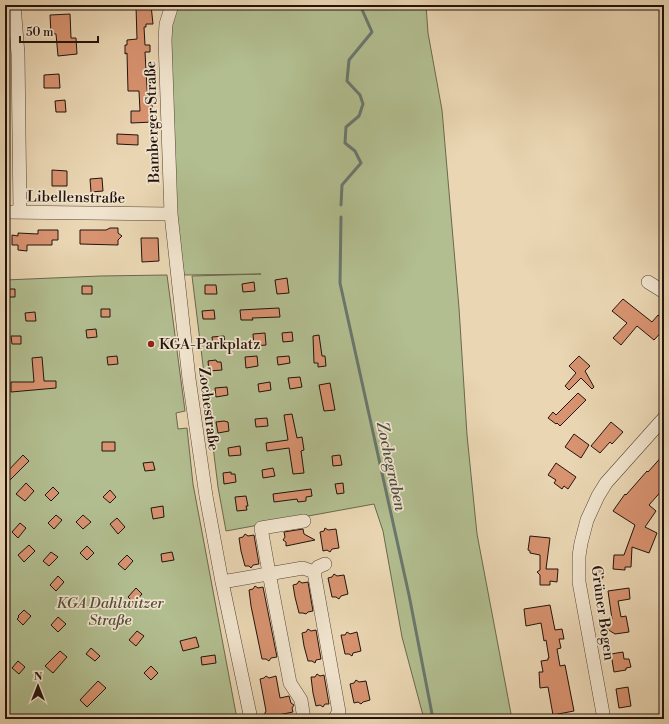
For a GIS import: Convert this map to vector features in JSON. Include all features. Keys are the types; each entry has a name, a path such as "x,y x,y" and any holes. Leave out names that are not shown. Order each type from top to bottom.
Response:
{"street":[{"path":"14,5 18,54 20,212"},
{"name":"Bamberger Straße","path":"171,214 165,40 166,24 172,5"},
{"name":"Libellenstraße","path":"5,212 171,214"},
{"name":"Zochestraße","path":"171,214 193,412 206,496 222,582 252,719"},
{"path":"648,282 664,292"},
{"name":"Grüner Bogen","path":"604,719 579,582 579,556 581,543 587,520 606,483 664,418"},
{"path":"304,521 261,528 290,683 301,700 304,719"},
{"path":"325,564 318,567 314,572 339,712 334,719"},
{"path":"222,582 303,568 314,572"}],"green space":[{"path":"178,5 426,5 428,33 442,110 459,308 467,435 477,534 512,719 424,719 402,637 383,531 374,504 226,531 218,487 192,276 261,274 184,275 176,217 169,24"},
{"name":"KGA Dahlwitzer Straße","path":"167,275 185,411 176,413 178,429 187,428 193,484 237,719 5,719 5,280"}],"building":[{"path":"151,5 153,24 146,24 146,27 144,27 145,45 150,45 150,52 145,52 148,104 152,103 153,122 131,123 131,111 140,111 139,91 128,91 127,53 125,54 125,45 127,45 127,40 137,39 136,6"},
{"path":"70,14 71,38 76,38 77,54 58,56 56,34 51,34 50,15"},
{"path":"59,74 60,88 44,88 44,75"},
{"path":"65,100 66,112 56,112 55,101"},
{"path":"117,134 138,135 138,145 117,144"},
{"path":"52,170 67,171 67,186 52,186"},
{"path":"102,178 103,191 91,192 90,179"},
{"path":"110,228 118,228 118,233 122,236 118,240 118,245 80,244 80,230 106,230"},
{"path":"38,230 58,230 58,240 52,240 52,245 27,245 27,251 18,250 18,245 12,245 12,235 18,236 18,233 38,234"},
{"path":"141,238 158,238 159,261 142,262"},
{"path":"287,278 289,293 277,294 275,280"},
{"path":"254,282 255,291 243,292 242,284"},
{"path":"205,285 216,285 217,294 205,294"},
{"path":"82,286 92,286 92,294 82,294"},
{"path":"6,289 15,289 15,297 6,297"},
{"path":"623,299 652,322 658,315 664,320 664,329 654,340 637,326 621,345 613,338 627,323 612,311"},
{"path":"279,308 280,317 241,320 240,310"},
{"path":"101,309 110,309 110,317 101,317"},
{"path":"214,310 215,319 203,319 202,311"},
{"path":"35,312 36,321 26,321 25,313"},
{"path":"96,329 97,337 87,338 86,330"},
{"path":"292,332 293,341 283,342 282,333"},
{"path":"265,333 266,345 254,346 253,334"},
{"path":"319,335 322,356 325,356 326,366 318,367 318,363 314,363 313,336"},
{"path":"11,336 21,336 21,344 12,344"},
{"path":"224,336 225,344 213,345 212,337"},
{"path":"117,356 118,364 108,365 107,357"},
{"path":"257,356 258,366 246,368 245,357"},
{"path":"289,356 290,363 278,365 277,357"},
{"path":"579,356 590,366 585,371 594,387 592,389 581,378 569,390 565,386 576,373 569,366"},
{"path":"42,357 44,381 56,381 56,388 11,392 11,382 34,382 32,358"},
{"path":"216,360 217,362 221,362 222,370 209,371 208,361"},
{"path":"300,377 302,387 290,389 288,378"},
{"path":"270,382 271,390 259,392 258,384"},
{"path":"330,383 335,410 324,411 319,385"},
{"path":"227,387 228,395 216,397 215,388"},
{"path":"578,393 586,400 560,426 548,418 553,412 556,415"},
{"path":"292,414 297,438 302,437 304,450 301,451 304,473 293,474 289,448 267,451 266,443 288,440 284,415"},
{"path":"267,418 268,426 256,427 255,419"},
{"path":"216,422 228,422 229,431 218,433"},
{"path":"611,422 623,432 612,444 610,442 600,453 591,446"},
{"path":"574,434 589,445 581,458 565,447"},
{"path":"102,442 115,442 115,451 102,451"},
{"path":"240,446 241,455 229,456 228,448"},
{"path":"664,454 664,488 649,505 656,511 645,527 657,533 649,553 632,547 631,567 625,567 625,570 613,569 614,555 624,555 635,525 613,511 625,494 626,495"},
{"path":"23,455 29,461 10,480 5,474"},
{"path":"340,455 342,465 333,466 332,456"},
{"path":"153,462 155,470 145,471 143,463"},
{"path":"556,463 576,477 568,489 564,486 562,489 554,483 556,480 548,475"},
{"path":"273,468 275,476 263,478 262,470"},
{"path":"231,472 231,474 235,474 236,482 224,484 223,473"},
{"path":"26,483 34,491 25,501 16,494"},
{"path":"343,483 344,493 337,494 335,484"},
{"path":"53,487 59,493 51,501 45,495"},
{"path":"311,489 312,496 306,497 306,501 298,502 297,499 274,502 273,494"},
{"path":"110,490 116,497 110,503 103,497"},
{"path":"246,496 248,506 246,506 247,510 237,511 235,497"},
{"path":"163,506 164,517 153,519 151,508"},
{"path":"56,515 62,520 54,529 48,523"},
{"path":"83,515 91,522 83,529 76,522"},
{"path":"117,518 125,527 118,534 110,524"},
{"path":"20,523 26,528 18,538 12,532"},
{"path":"325,528 328,530 336,529 339,548 332,549 330,552 327,550 323,551 320,532 324,531"},
{"path":"303,529 304,534 315,540 286,546 286,542 283,540 285,537 284,532"},
{"path":"245,534 248,536 254,535 259,564 253,565 251,568 249,566 245,566 241,551 239,538 243,537"},
{"path":"530,536 550,538 546,569 558,569 557,582 550,581 550,585 540,585 540,575 537,572 540,570 540,555 530,553 528,550"},
{"path":"29,545 35,551 24,562 18,555"},
{"path":"87,546 94,553 87,560 80,553"},
{"path":"51,552 58,557 49,566 43,561"},
{"path":"172,552 174,560 162,562 161,554"},
{"path":"127,555 133,561 125,570 118,564"},
{"path":"594,569 603,569 603,578 594,578"},
{"path":"334,574 337,576 344,575 348,594 341,596 339,599 332,597 328,578 332,577"},
{"path":"58,576 64,582 56,591 50,585"},
{"path":"299,581 302,583 308,582 313,611 306,614 299,613 295,597 293,585 297,584"},
{"path":"255,586 258,588 263,587 277,657 271,658 269,661 262,659 251,606 249,590 253,589"},
{"path":"136,588 142,594 134,603 128,597"},
{"path":"629,588 630,599 618,601 621,617 626,616 629,632 615,634 607,629 610,625 609,619 612,619 608,591"},
{"path":"550,605 555,630 562,629 564,639 559,639 561,648 557,649 560,666 565,665 574,711 553,715 548,687 540,688 539,672 543,672 541,661 548,660 549,658 546,640 544,641 541,623 526,626 524,609"},
{"path":"24,610 31,616 23,625 17,619"},
{"path":"58,617 66,624 58,632 51,625"},
{"path":"308,629 311,631 316,630 321,659 316,660 315,663 308,661 304,646 302,633 306,632"},
{"path":"137,631 144,636 136,646 129,640"},
{"path":"347,632 350,634 357,632 361,651 353,653 352,656 345,654 341,635 345,635"},
{"path":"196,637 199,647 183,651 180,641"},
{"path":"91,648 100,656 95,661 86,654"},
{"path":"60,651 67,657 53,673 45,666"},
{"path":"623,652 624,659 629,659 631,667 626,668 626,670 614,672 611,654"},
{"path":"215,655 216,663 202,665 201,657"},
{"path":"18,661 25,667 19,674 12,668"},
{"path":"151,666 158,673 151,680 144,673"},
{"path":"317,674 320,676 324,675 329,704 325,704 323,707 320,705 316,706 313,693 311,677 315,677"},
{"path":"266,676 269,678 276,676 280,698 289,696 291,703 294,705 292,708 293,712 273,716 270,719 264,715 266,711 260,679"},
{"path":"356,680 359,682 366,681 370,700 361,704 358,702 354,703 350,684 354,683"},
{"path":"98,681 106,688 87,707 80,700"},
{"path":"628,687 631,706 619,708 616,689"}],"waterway":[{"name":"Zochegraben","path":"341,205 342,185 361,163 355,151 345,143 346,127 359,116 363,104 360,95 347,81 349,60 372,32 360,5"},
{"name":"Zochegraben","path":"341,217 340,283 409,595 433,719"}],"place":[{"name":"KGA-Parkplatz","path":"151,344"}]}
